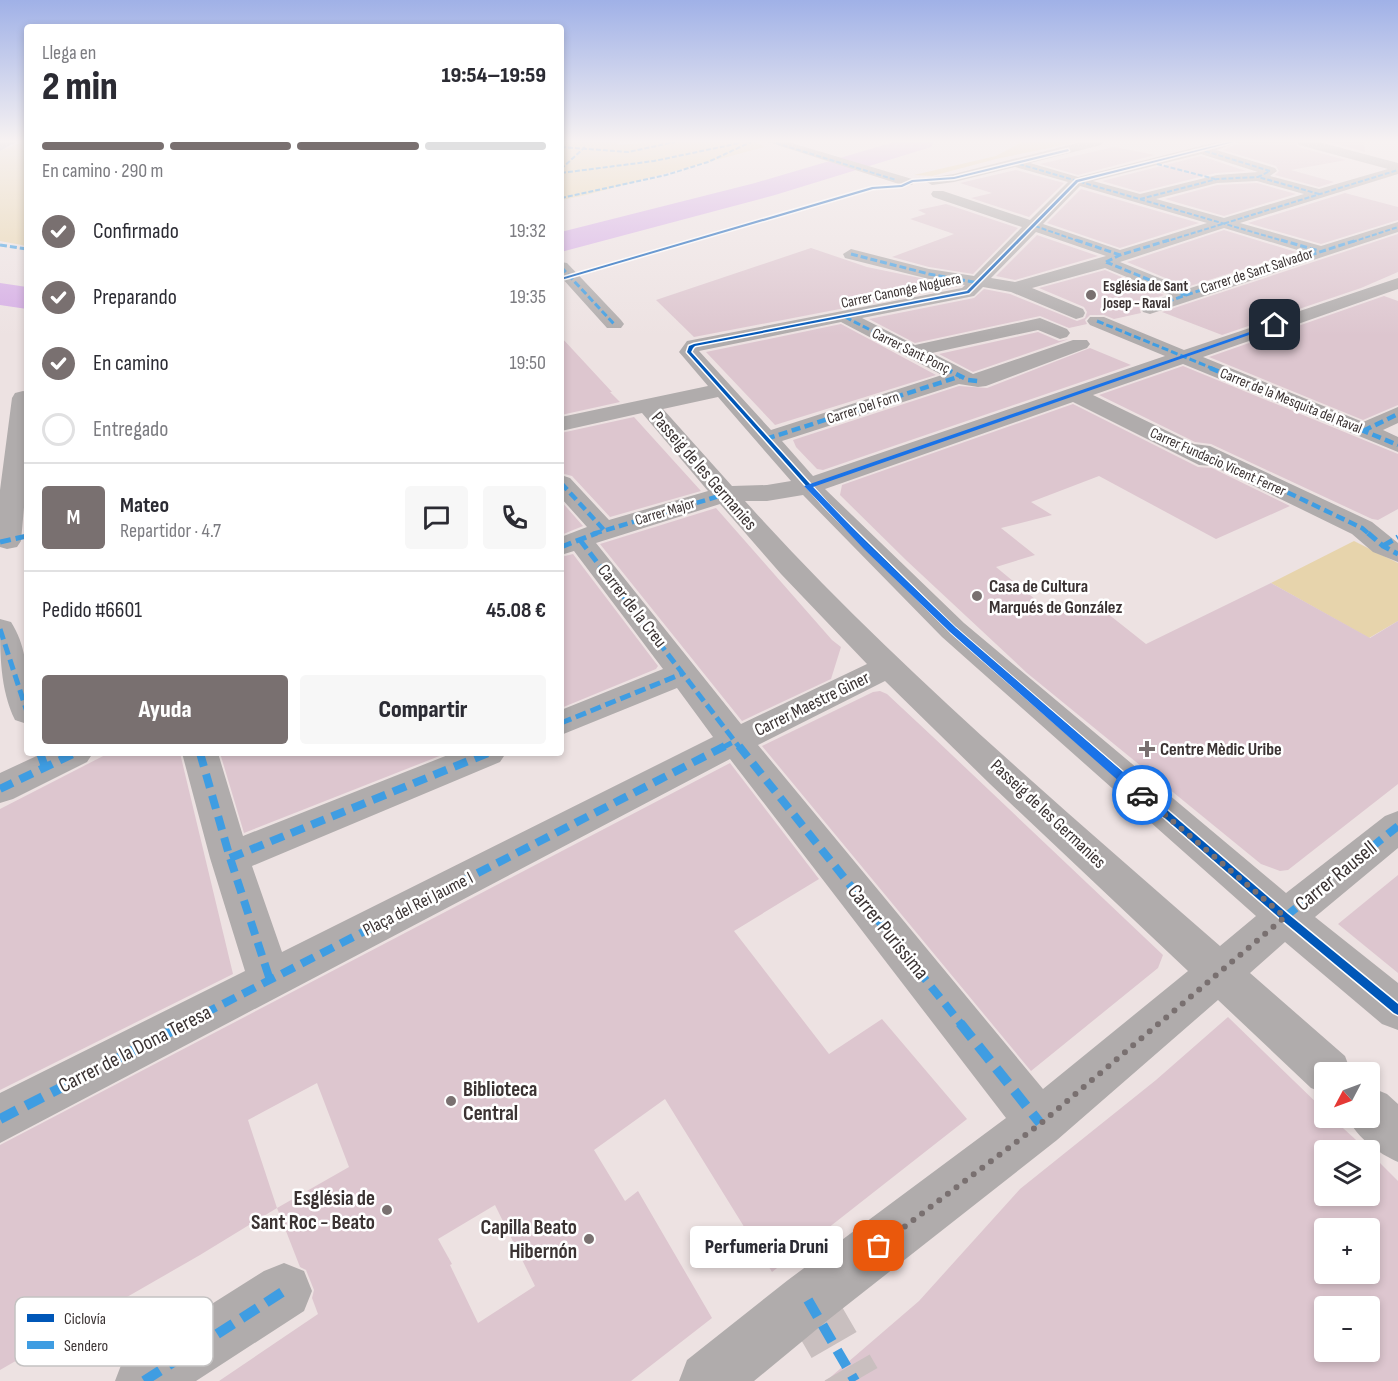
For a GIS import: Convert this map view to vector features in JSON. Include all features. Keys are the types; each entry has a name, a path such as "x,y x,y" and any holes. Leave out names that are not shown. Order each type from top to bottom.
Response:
{"street":[{"path":"992,206 1113,259 1186,295"},
{"name":"Carrer Canonge Noguera","path":"721,390 689,352 691,346 968,292 1053,206"},
{"path":"1166,206 1319,251"},
{"path":"1015,287 1113,259 1279,206"},
{"name":"Carrer de Sant Salvador","path":"1150,308 1398,227"},
{"path":"851,254 929,273 979,283 1015,287 1076,313"},
{"path":"564,270 614,324"},
{"name":"Carrer Major","path":"582,539 726,494 767,493 808,486 1398,283"},
{"name":"Carrer Sant Ponç","path":"845,317 911,352 969,378"},
{"name":"Carrer de la Mesquita del Raval","path":"1097,321 1398,445"},
{"path":"911,352 1035,325 1044,325 1060,333"},
{"name":"Carrer Del Forn","path":"766,439 1080,344"},
{"path":"721,390 867,547 962,638 1285,917 1398,1010"},
{"name":"Passeig de les Germanies","path":"647,405 721,390"},
{"name":"Carrer Fundacio Vicent Ferrer","path":"1075,395 1190,451 1201,451 1362,528 1393,546"},
{"path":"11,540 17,398"},
{"path":"564,423 647,405"},
{"name":"Passeig de les Germanies","path":"647,405 754,528 889,666 1317,1062"},
{"path":"1363,431 1398,414"},
{"path":"1190,451 1267,489"},
{"name":"Carrer de la Creu","path":"564,491 582,539 684,673"},
{"path":"0,629 24,703"},
{"name":"Carrer Maestre Giner","path":"735,741 889,666"},
{"path":"564,722 684,673 735,741"},
{"name":"Plaça del Rei Jaume I","path":"270,980 735,741"},
{"name":"Carrer Purissima","path":"735,741 1040,1124"},
{"path":"201,756 230,858 270,980"},
{"path":"230,858 481,756"},
{"path":"0,789 54,758"},
{"name":"Carrer Rausell","path":"708,1381 808,1300 1040,1124 1285,917 1398,826"},
{"name":"Carrer de la Dona Teresa","path":"0,1119 270,980"},
{"path":"1380,1120 1398,1137"},
{"path":"213,1337 284,1291"},
{"path":"144,1381 167,1366"}],"shaded area":[{"path":"0,206 24,206 24,245 0,241"},
{"path":"1354,541 1398,563 1398,621 1369,638 1271,583"}],"building":[{"path":"935,206 953,206 1018,228 973,274 929,267 892,257 954,234 910,219 926,214 918,210"},
{"path":"997,206 1040,206 1029,217"},
{"path":"1064,206 1142,206 1199,223 1120,248 1047,223"},
{"path":"1191,206 1255,206 1224,216"},
{"path":"1302,206 1398,207 1398,220 1321,244 1248,223"},
{"path":"1224,230 1296,252 1187,287 1127,262"},
{"path":"1398,234 1398,272 1361,288 1222,335 1162,312"},
{"path":"1037,235 1098,256 1015,280 996,276"},
{"path":"811,248 867,267 959,286 694,337 656,300"},
{"path":"1105,270 1164,295 1142,302 1139,307 1141,313 1114,319 1104,315 1090,315 1085,320 1087,324 1069,328 1040,316 915,343 869,319 974,298 984,289 1010,294 1077,321 1085,318 1087,312 1084,307 1039,288"},
{"path":"1384,296 1398,301 1398,405 1363,420 1209,357"},
{"path":"841,324 936,375 775,425 706,352"},
{"path":"1038,332 1059,341 1069,339 973,372 939,354"},
{"path":"564,340 612,392 610,392 620,402 564,414"},
{"path":"1090,348 1131,365 823,470 817,469 796,447 793,440 959,386 987,388"},
{"path":"1183,366 1398,454 1398,509 1378,520 1372,519 1211,444 1195,442 1099,395"},
{"path":"1073,404 1198,467 1212,468 1290,506 1216,539 1099,476 1031,502 1052,515 1001,528 1035,555 996,567 1053,614 1093,602 1146,644 1271,583 1370,638 1398,621 1398,784 1288,870 1280,871 1261,864 1027,673 840,495 842,485"},
{"path":"634,417 701,491 610,517 572,476 564,474 564,432"},
{"path":"564,504 583,526 564,534"},
{"path":"716,508 832,640 841,647 831,679 742,721 600,544"},
{"path":"573,554 658,666 656,669 564,707 564,556"},
{"path":"880,691 887,694 1163,955 1158,968 1031,1071 762,746 873,692"},
{"path":"103,756 181,756 233,974 0,1090 0,809"},
{"path":"221,756 439,756 244,833"},
{"path":"730,763 819,879 734,931 829,1054 882,1019 967,1119 772,1272 665,1099 594,1150 625,1201 638,1191 712,1318 631,1381 219,1381 318,1314 312,1298 314,1290 306,1270 300,1267 277,1208 127,1297 15,1297 15,1361 0,1370 0,1145","holes":["317,1083 349,1167 277,1208 248,1120","495,1205 535,1286 478,1323 450,1265 452,1264 438,1239"]},
{"path":"1398,875 1398,973 1338,924"},
{"path":"1228,1017 1314,1100 1314,1128 1343,1128 1356,1140 1314,1140 1314,1206 1380,1206 1380,1163 1398,1181 1398,1381 826,1381 919,1301 1020,1189 1156,1080"}],"waterway":[{"path":"564,241 698,206"},
{"path":"0,294 24,298"}],"tunnel":[{"path":"808,1300 855,1381"}],"marked path":[{"path":"1165,206 1319,251"},
{"path":"1106,262 1120,255 1279,206"},
{"path":"1035,226 1120,255"},
{"path":"1186,295 1398,227"},
{"path":"0,245 24,249"},
{"path":"851,254 929,274 979,283"},
{"path":"1106,262 1186,295 1150,308"},
{"path":"564,270 614,324"},
{"path":"845,317 968,380 978,381"},
{"path":"1097,321 1398,445"},
{"path":"766,439 961,376"},
{"path":"1363,431 1398,414"},
{"path":"1189,451 1201,451 1362,528 1383,546 1398,554"},
{"path":"564,486 604,530"},
{"path":"564,546 604,530 726,494"},
{"path":"0,542 24,537"},
{"path":"1383,546 1398,537"},
{"path":"580,540 735,741 1040,1123"},
{"path":"0,629 24,703"},
{"path":"564,722 684,673"},
{"path":"0,1119 735,741"},
{"path":"41,756 45,767"},
{"path":"0,789 69,756"},
{"path":"201,756 230,858 270,980"},
{"path":"230,858 481,756"},
{"path":"1285,917 1398,826"},
{"path":"213,1337 284,1291"},
{"path":"808,1300 855,1381"},
{"path":"144,1381 167,1366"}],"cycle path":[{"path":"564,278 810,206"},
{"path":"1052,206 968,292 694,345 689,352 826,505 953,630 1285,917 1398,1010"}],"way so far":[{"path":"879,1246 1040,1124 1285,917 1142,795"}],"place":[{"name":"Església de Sant Josep - Raval","path":"1091,295"},
{"name":"Casa de Cultura Marqués de González","path":"977,596"},
{"name":"Centre Mèdic Uribe","path":"1147,749"},
{"name":"Biblioteca Central","path":"451,1101"},
{"name":"Església de Sant Roc - Beato","path":"387,1210"},
{"name":"Capilla Beato Hibernón","path":"589,1239"},
{"name":"Perfumeria Druni","path":"879,1246"}],"route":[{"path":"1142,795 1030,700 918,598 808,486 1275,325"}]}
